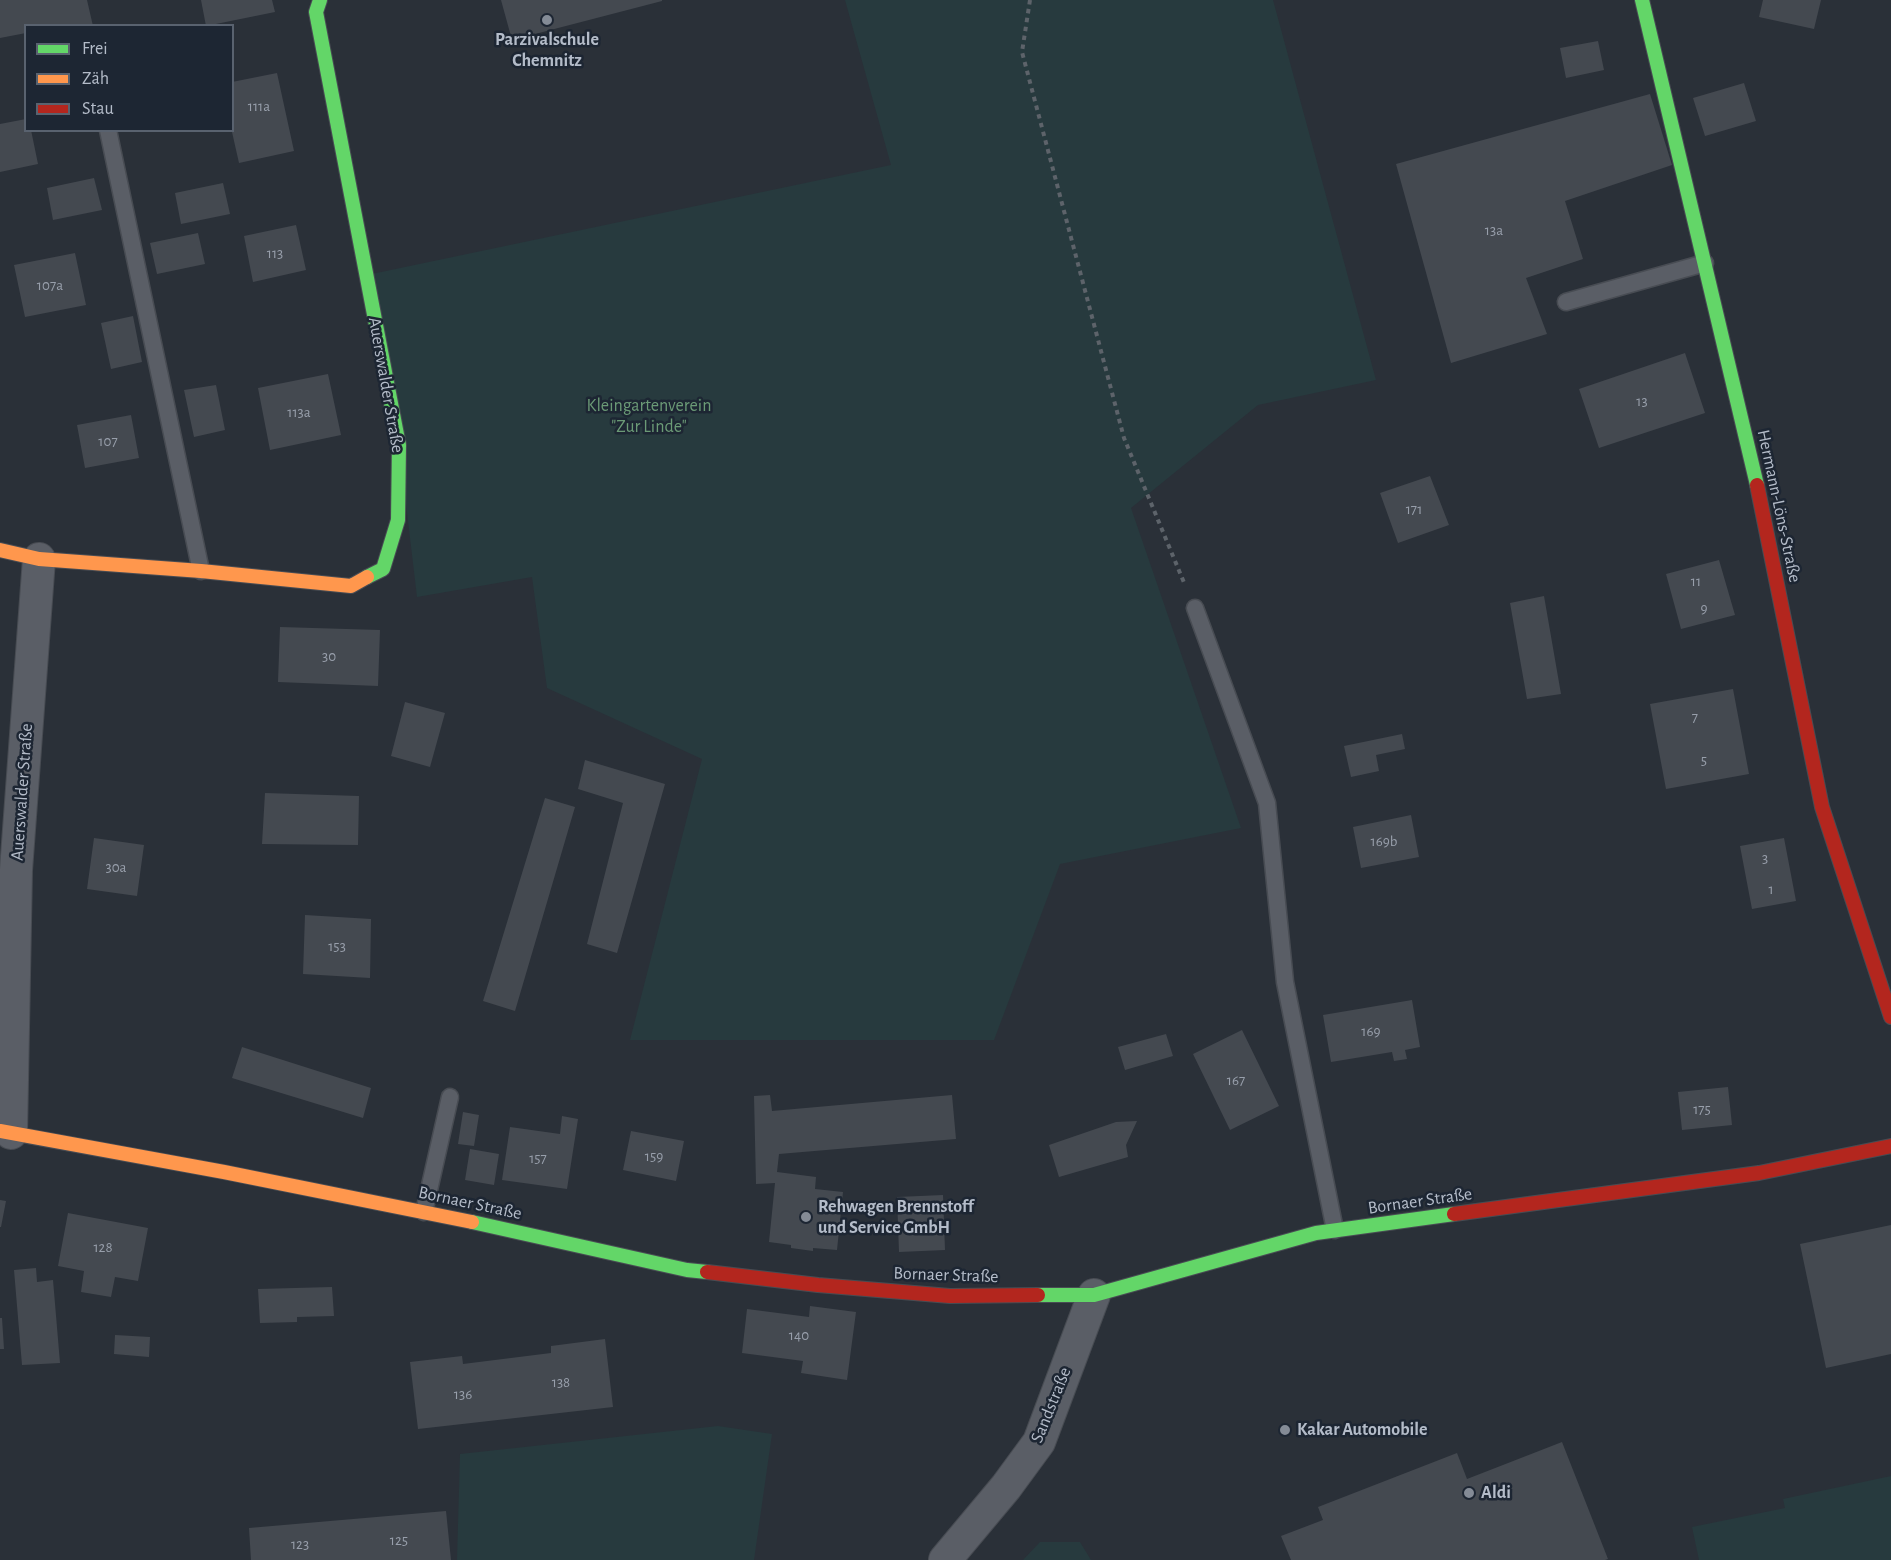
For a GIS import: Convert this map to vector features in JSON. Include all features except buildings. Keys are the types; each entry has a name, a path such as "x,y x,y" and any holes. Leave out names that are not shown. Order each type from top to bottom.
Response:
{"street":[{"name":"Auerswalder Straße","path":"0,550 39,559 201,571 351,586 383,569 398,520 399,445 316,12 320,0"},
{"name":"Hermann-Löns-Straße","path":"1642,0 1754,470 1822,807 1891,1017"},
{"name":"Auerswalder Straße","path":"5,1132 16,870 39,559"},
{"name":"Bornaer Straße","path":"5,1132 424,1212 687,1270 819,1285 950,1296 1094,1295 1316,1233 1759,1173 1891,1146"},
{"name":"Sandstraße","path":"945,1560 1006,1487 1039,1442 1094,1295"}],"lane":[{"path":"108,132 201,571"},
{"path":"1566,302 1705,263"},
{"path":"1195,608 1267,803 1285,982 1335,1230"},
{"path":"424,1212 450,1096"}],"path":[{"path":"1030,0 1022,52 1124,438 1195,608"}],"green space":[{"name":"Kleingartenverein \"Zur Linde\"","path":"845,0 1273,0 1376,380 1258,405 1131,508 1241,828 1060,864 994,1040 630,1040 702,759 547,688 532,577 417,597 399,445 367,275 891,165"},
{"path":"718,1426 772,1434 754,1560 457,1560 460,1454"},
{"path":"1891,1476 1891,1560 1699,1560 1692,1527 1785,1508 1783,1499"},
{"path":"1040,1542 1080,1542 1091,1560 1023,1560"}],"traffic: fast":[{"path":"320,0 316,12 399,445 398,520 383,569 367,577"},
{"path":"1642,0 1757,485"},
{"path":"1038,1295 1094,1295 1316,1233 1454,1214"},
{"path":"472,1222 687,1270 707,1272"}],"traffic: slow":[{"path":"0,550 39,559 201,571 351,586 367,577"},
{"path":"0,1131 224,1172 472,1222"}],"traffic: jam":[{"path":"1757,485 1822,807 1891,1017"},
{"path":"1454,1214 1759,1173 1891,1146"},
{"path":"707,1272 818,1285 950,1296 1038,1295"}],"place":[{"name":"Parzivalschule Chemnitz","path":"547,20"},
{"name":"Rehwagen Brennstoff und Service GmbH","path":"806,1217"},
{"name":"Kakar Automobile","path":"1285,1430"},
{"name":"Aldi","path":"1469,1493"}]}
